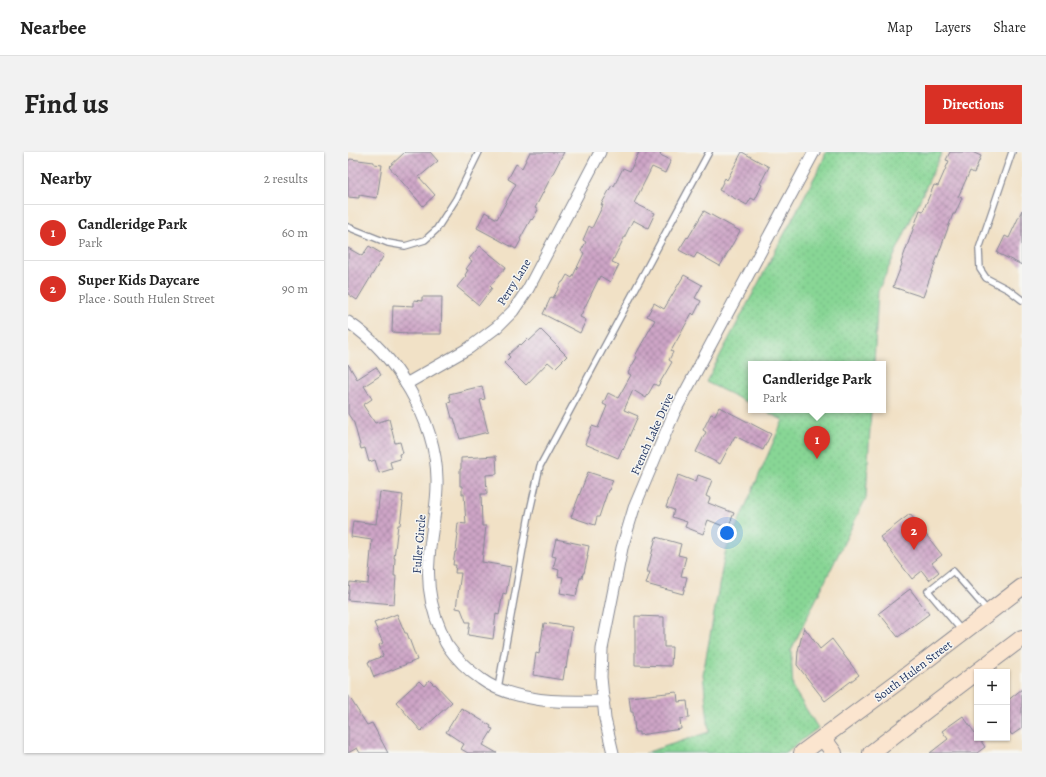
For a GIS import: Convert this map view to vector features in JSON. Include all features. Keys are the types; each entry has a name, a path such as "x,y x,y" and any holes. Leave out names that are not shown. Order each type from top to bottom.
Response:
{"main road":[{"name":"South Hulen Street","path":"802,753 1022,587"},
{"path":"871,753 1022,638"},
{"path":"823,738 834,753"}],"street":[{"name":"Perry Lane","path":"406,384 469,348 497,327 513,311 528,289 600,152"},
{"name":"French Lake Drive","path":"613,753 605,719 601,677 602,649 622,548 634,508 674,413 814,152"},
{"name":"Fuller Circle","path":"348,322 372,341 398,372 418,404 429,431 435,456 437,480 428,560 429,592 435,619 446,644 465,666 482,680 504,691 531,698 554,701 604,701"}],"lane":[{"path":"348,226 388,243 405,246 425,240 436,230 456,199 479,152"},
{"path":"498,688 529,515 540,466 709,152"},
{"path":"1012,152 978,249 980,269 986,278 1010,290 1022,300"},
{"path":"963,632 928,591 953,570 990,612"}],"green space":[{"path":"826,152 942,152 878,291 874,361 748,361 748,403 706,382 822,163"},
{"path":"769,413 871,413 866,498 791,650 793,688 818,728 785,753 645,753 709,732 703,674 725,553 783,420"}],"building":[{"path":"405,152 430,152 438,161 419,177 435,195 423,206 389,167"},
{"path":"530,152 564,152 535,208 538,210 532,220 531,219 516,249 477,228 485,212 497,219 516,184 508,179 516,164 522,168"},
{"path":"639,152 661,152 660,155 671,160 665,173 652,167 634,203 655,213 648,228 633,220 612,262 619,265 610,282 600,276 580,317 586,320 580,333 543,314 551,297 553,298 567,275 572,278 584,253 581,251 586,242 583,240 589,226 592,228 603,205 601,205 612,185 614,186 623,168 630,171"},
{"path":"742,152 769,167 760,184 762,185 755,200 751,198 747,205 719,190 725,178 727,180"},
{"path":"950,152 972,152 981,156 974,173 970,171 958,197 962,198 955,214 953,214 923,297 893,287 920,210 923,211 934,185 938,186 949,161 946,160"},
{"path":"348,160 374,162 374,164 382,165 377,198 359,195 359,198 348,197"},
{"path":"1022,210 1022,265 997,253 1005,236 1009,238"},
{"path":"704,211 740,231 720,266 697,253 694,258 679,250"},
{"path":"369,246 384,255 357,300 348,294 348,248 362,256"},
{"path":"480,246 506,267 490,286 492,288 479,305 457,287 466,276 465,275 468,270 466,269 472,261 469,259"},
{"path":"684,275 702,285 695,298 701,301 694,315 692,313 671,351 673,352 669,360 672,362 658,386 654,384 646,398 633,390 624,410 638,416 623,450 622,449 618,458 585,444 592,426 598,428 607,406 603,404 608,393 618,398 631,375 628,373 637,357 635,356 655,320 647,316 654,303 664,309"},
{"path":"422,297 442,297 441,334 406,334 392,332 393,305 414,306 414,300 422,301"},
{"path":"541,330 567,356 555,368 548,362 526,385 504,363 510,357 508,355 520,344 521,345 527,339 529,341"},
{"path":"348,364 357,379 376,367 381,375 364,386 372,399 363,405 375,423 389,419 395,443 400,442 403,453 399,454 400,459 390,462 392,469 379,473 375,460 369,462 365,448 361,449 354,423 348,414"},
{"path":"482,386 485,399 480,400 488,432 460,439 448,403 451,402 449,394"},
{"path":"719,407 771,434 763,450 735,436 720,464 696,452 706,432 703,430 711,414 715,415"},
{"path":"496,456 497,474 486,475 487,494 481,494 482,526 486,526 482,562 511,567 506,594 503,593 499,615 496,614 493,639 468,635 470,622 466,622 461,609 456,608 461,573 455,573 456,565 453,565 456,552 458,523 466,524 464,494 462,494 462,486 460,486 461,458"},
{"path":"588,472 613,480 595,525 571,517"},
{"path":"678,475 696,482 698,475 712,480 706,496 710,498 708,503 734,513 728,528 708,520 703,534 685,527 687,522 672,517 674,510 666,507"},
{"path":"380,492 403,495 400,525 398,525 394,558 394,576 396,576 394,604 348,600 350,582 368,584 372,540 351,537 353,521 376,524"},
{"path":"910,514 942,555 932,563 939,572 929,580 922,571 912,579 880,537"},
{"path":"656,537 681,544 678,555 686,557 681,576 687,577 683,594 646,584 650,572 647,572"},
{"path":"556,539 589,546 584,573 582,578 580,578 576,596 560,593 563,577 558,576 559,570 553,568 556,557 552,556"},
{"path":"910,589 929,614 898,637 879,613"},
{"path":"397,614 405,633 407,633 417,660 374,677 368,662 383,656 379,645 383,643 374,623"},
{"path":"635,616 664,617 664,647 672,647 671,666 635,665"},
{"path":"544,623 572,627 563,680 533,675 536,653 539,654"},
{"path":"804,627 820,649 832,639 859,675 825,701 797,665 798,651"},
{"path":"429,680 434,685 435,684 452,702 421,731 396,702 419,681 424,686"},
{"path":"1022,689 1022,728 1012,735 1010,732 1010,699"},
{"path":"677,692 678,702 687,701 689,718 680,719 681,729 639,735 639,732 635,732 633,712 631,712 629,697"},
{"path":"348,695 367,725 372,723 388,753 360,753 357,748 348,753"},
{"path":"461,708 491,726 490,728 493,729 483,745 497,753 468,753 461,749 464,744 446,732"},
{"path":"963,716 974,732 974,741 981,741 985,747 977,753 930,753 948,739 942,731"}],"place":[{"name":"Candleridge Park","path":"817,459"},
{"name":"Super Kids Daycare","path":"914,550"}]}
